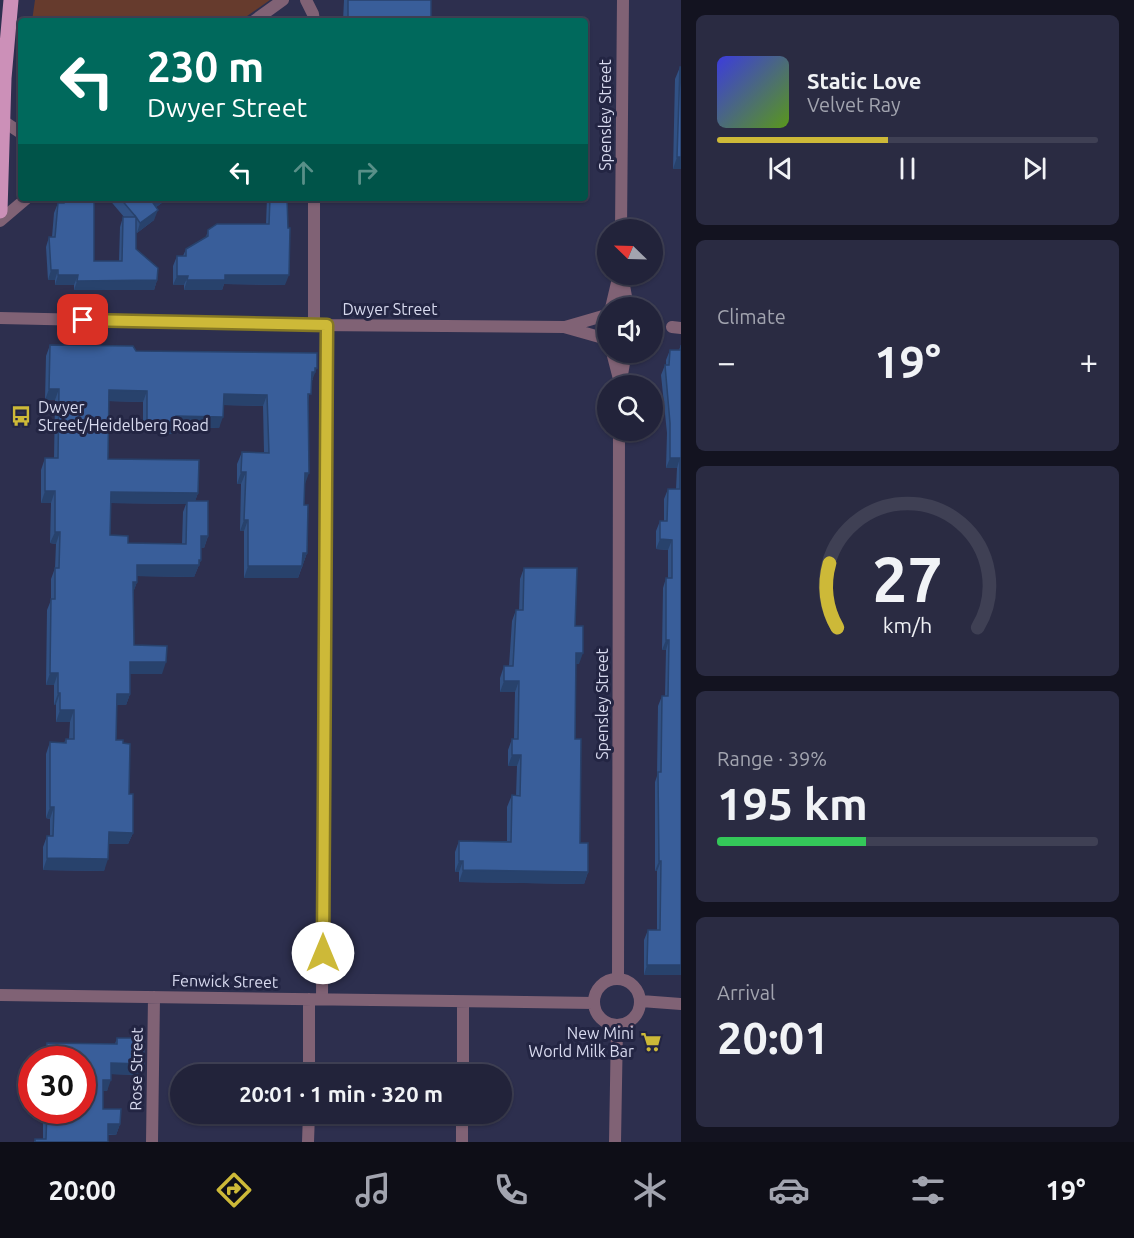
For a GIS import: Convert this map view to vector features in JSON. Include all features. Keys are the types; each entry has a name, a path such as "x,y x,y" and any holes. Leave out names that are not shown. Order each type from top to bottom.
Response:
{"main road":[{"path":"0,211 4,78 11,0"}],"street":[{"path":"258,18 283,0"},
{"path":"306,0 314,18"},
{"name":"Spensley Street","path":"621,219 623,0"},
{"path":"3,121 18,132"},
{"path":"0,221 23,201"},
{"path":"314,201 320,325 322,999"},
{"name":"Dwyer Street","path":"564,327 597,315"},
{"name":"Dwyer Street","path":"0,318 320,325 564,327 597,337"},
{"name":"Spensley Street","path":"618,978 619,441"},
{"path":"618,978 631,983 636,988 641,1001 636,1016 631,1021 617,1026 603,1021 598,1016 594,1003 598,988 603,983 618,978"},
{"name":"Fenwick Street","path":"0,995 594,1003"},
{"name":"Rose Street","path":"152,1142 154,997"},
{"path":"309,999 309,1064"},
{"path":"641,1001 681,1004"},
{"path":"462,1064 463,1002"},
{"path":"615,1142 617,1026"},
{"path":"308,1142 309,1124"},
{"path":"462,1124 462,1142"}],"shaded area":[{"path":"35,0 270,0 244,18 32,18"}],"building":[{"path":"348,0 431,0 431,18 348,18"},
{"path":"680,67 681,157 677,157"},
{"path":"64,201 94,201 94,261 122,261 123,217 136,217 136,249 158,268 157,280 77,281 78,275 58,275 58,270 51,270 49,237 55,237 58,203 64,203"},
{"path":"123,201 155,201 153,203 158,210 140,223"},
{"path":"270,201 287,201 288,228 290,228 289,275 225,275 225,280 187,280 188,276 177,276 177,256 186,256 186,249 208,236 208,230 217,224 269,224"},
{"path":"50,345 133,346 136,351 317,353 317,368 315,372 312,372 311,394 308,394 309,473 305,473 304,505 308,505 307,553 303,553 302,566 248,566 248,520 244,520 246,472 241,472 242,452 269,453 267,395 224,394 223,417 176,416 176,422 162,422 147,421 147,391 109,390 108,459 199,460 198,493 111,492 110,535 128,536 128,543 186,544 187,501 208,501 208,536 201,536 199,565 137,565 137,582 133,582 134,645 167,646 166,662 130,662 130,694 117,694 116,740 123,740 123,743 130,744 129,794 133,794 133,833 109,832 108,859 47,858 47,836 53,836 54,807 50,807 50,742 66,743 66,739 74,739 74,710 60,710 58,673 50,673 51,599 55,599 55,568 59,568 60,532 55,532 55,491 45,491 45,458 58,458 59,389 49,389"},
{"path":"670,350 681,350 681,965 647,965 648,930 660,930 661,861 659,861 658,772 661,772 662,696 668,696 669,640 666,640 666,578 672,578 672,540 660,539 660,521 667,521 668,489 680,489 680,458 670,458 670,423 665,365 669,365"},
{"path":"524,568 577,568 575,626 583,626 583,653 576,653 575,739 581,739 580,843 588,843 588,872 463,870 463,861 459,861 459,841 511,842 512,795 520,796 521,755 512,755 512,739 518,739 519,681 504,681 504,666 513,666 516,610 523,610"},
{"path":"117,1038 144,1038 144,1064 111,1063 111,1080 103,1080 103,1109 121,1109 120,1124 108,1124 108,1142 35,1142 35,1139 46,1139 47,1124 96,1124 96,1046 47,1046 47,1043 117,1044"}],"place":[{"name":"Dwyer Street/Heidelberg Road","path":"21,416"},
{"name":"New Mini World Milk Bar","path":"651,1042"}],"route":[{"path":"83,320 327,325 323,953"}]}
